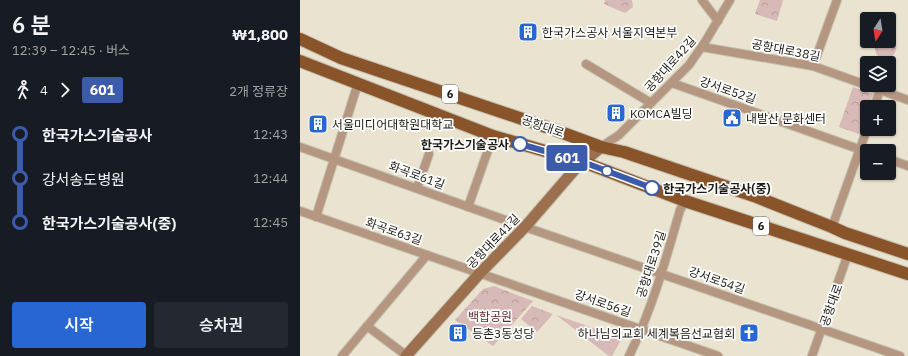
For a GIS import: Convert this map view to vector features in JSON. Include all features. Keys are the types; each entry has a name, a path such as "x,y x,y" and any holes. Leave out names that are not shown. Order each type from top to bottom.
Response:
{"main road":[{"name":"공항대로","path":"300,39 341,58 556,130 601,147 624,152 740,191 845,233 908,254"},
{"name":"공항대로","path":"300,61 493,136 583,162 685,201 908,274"}],"street":[{"path":"702,0 718,21"},
{"name":"공항대로42길","path":"601,147 619,135 672,83 689,64 702,47 730,0"},
{"path":"813,66 836,0"},
{"name":"공항대로38길","path":"702,47 813,66 860,83"},
{"name":"공항대로42길","path":"586,64 651,103"},
{"path":"316,217 358,83"},
{"name":"강서로52길","path":"672,83 860,149"},
{"name":"공항대로38길","path":"886,92 908,100"},
{"path":"468,206 493,136"},
{"name":"화곡로61길","path":"300,146 525,227"},
{"name":"공항대로41길","path":"407,356 480,273 525,227 576,168 601,147"},
{"path":"417,188 429,154"},
{"path":"832,227 860,160"},
{"path":"896,162 908,166"},
{"name":"공항대로39길","path":"629,356 641,329 661,274 680,210 685,201"},
{"name":"화곡로63길","path":"300,211 480,273"},
{"name":"강서로54길","path":"525,227 900,356"},
{"name":"공항대로","path":"812,356 848,254"},
{"path":"342,356 427,255"},
{"name":"강서로56길","path":"480,273 718,356"},
{"path":"367,326 407,356"}],"green space":[{"path":"605,0 632,0 633,7 625,13 604,4"},
{"path":"760,0 783,0 777,21 755,14"},
{"path":"875,48 896,48 893,56 878,56"},
{"path":"853,87 860,89 860,92 873,94 871,100 860,100 859,134 839,127"},
{"name":"백합공원","path":"494,286 533,301 493,346 455,320 483,289"},
{"path":"532,306 553,314 537,332 521,319"},
{"path":"556,315 622,338 612,356 609,356"}],"bus line":[{"name":"601","path":"520,144 583,162 652,188"}],"place":[{"name":"한국가스공사 서울지역본부","path":"528,32"},
{"name":"KOMCA빌딩","path":"616,113"},
{"name":"내발산 문화센터","path":"732,118"},
{"name":"서울미디어대학원대학교","path":"318,124"},
{"name":"한국가스기술공사","path":"520,144"},
{"name":"한국가스기술공사(중)","path":"652,188"},
{"name":"등촌3동성당","path":"458,333"},
{"name":"하나님의교회 세계복음선교협회","path":"749,333"}]}
